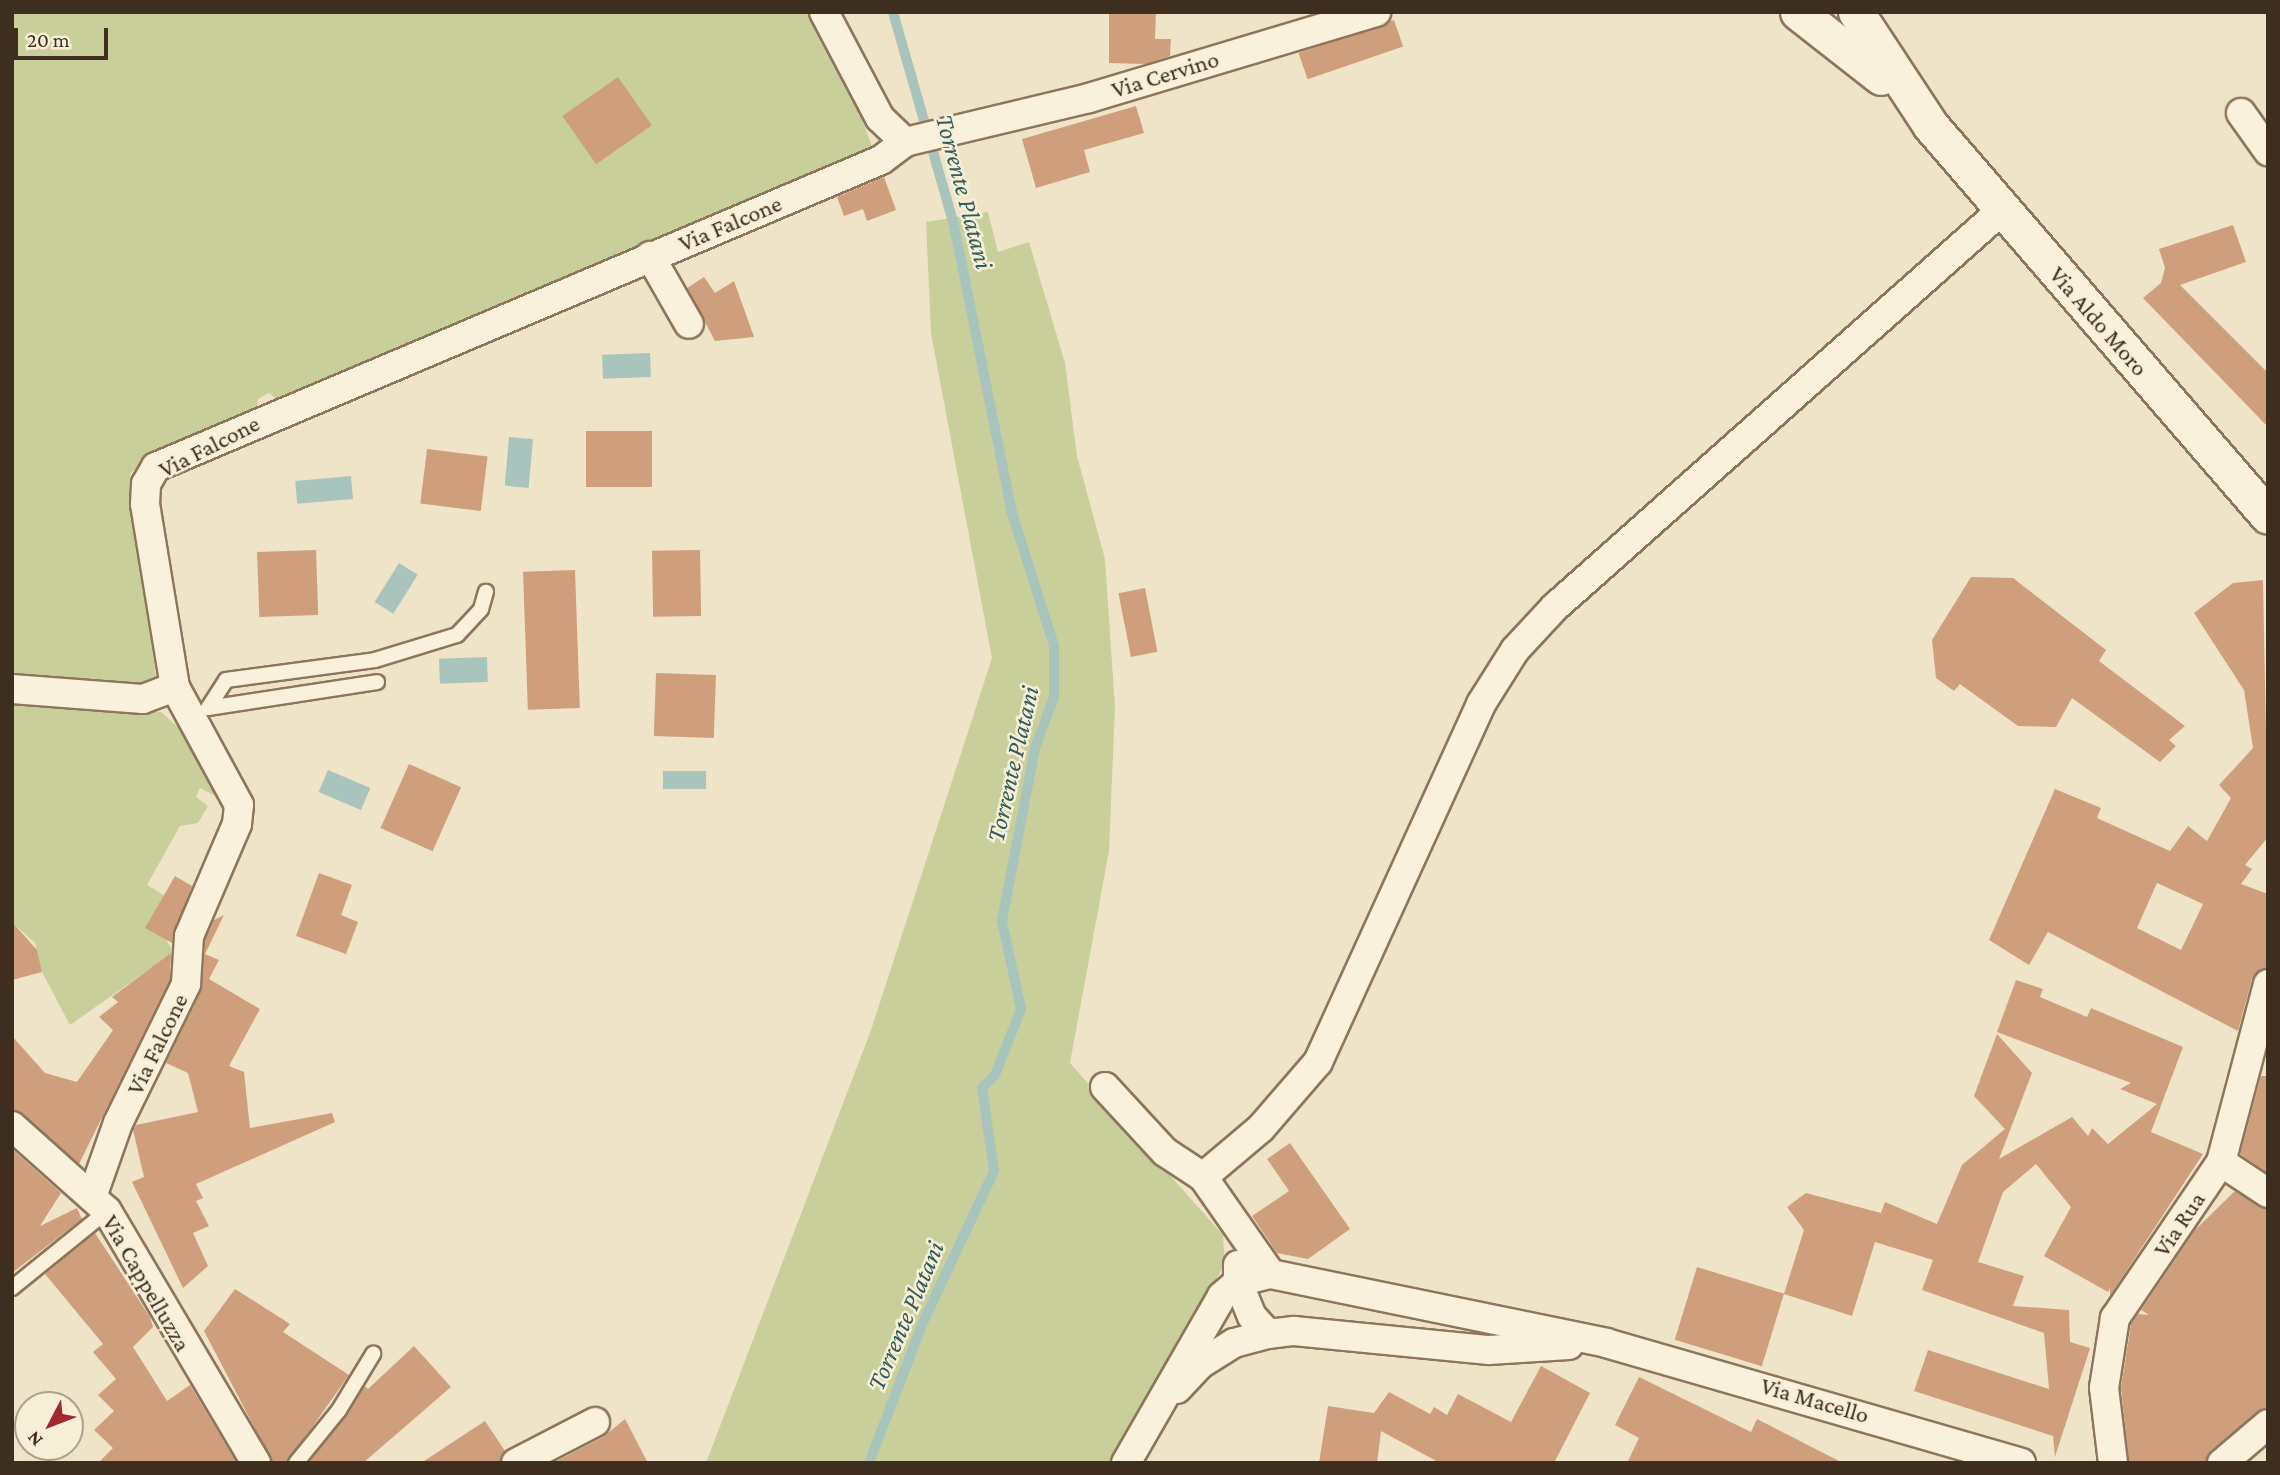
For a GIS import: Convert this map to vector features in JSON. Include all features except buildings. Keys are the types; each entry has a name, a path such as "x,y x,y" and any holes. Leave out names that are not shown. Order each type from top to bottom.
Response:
{"street":[{"path":"824,12 880,118 905,142"},
{"name":"Via Cervino","path":"905,142 1089,97 1376,12"},
{"path":"1798,12 1851,50 1931,126"},
{"path":"1856,12 1931,126"},
{"path":"2241,113 2268,151"},
{"name":"Via Aldo Moro","path":"1931,126 2268,516"},
{"name":"Via Falcone","path":"100,1202 118,1123 186,985 189,936 237,824 239,805 175,687 145,504 146,484 156,467 881,160 905,142"},
{"path":"1203,1177 1261,1128 1318,1062 1481,704 1515,650 1555,607 2002,210"},
{"path":"650,256 689,324"},
{"path":"12,689 143,699 175,687"},
{"name":"Via Rua","path":"2112,1463 2104,1388 2115,1318 2221,1162 2268,984"},
{"path":"1105,1087 1165,1152 1203,1177 1271,1274 1238,1282 1222,1296 1126,1463"},
{"name":"Via Cappelluzza","path":"12,1126 100,1202 256,1463"},
{"path":"2221,1162 2268,1193"},
{"path":"1230,1216 1238,1282 1252,1316 1268,1334"},
{"name":"Via Macello","path":"1271,1274 1606,1343 2021,1463"},
{"path":"1422,1342 1428,1306"},
{"path":"1154,1413 1199,1365 1234,1343 1268,1334 1422,1342 1489,1350 1606,1343"},
{"path":"516,1463 595,1422"},
{"path":"2222,1463 2268,1424"}],"lane":[{"path":"377,682 208,708 226,680 375,660 457,635 481,609 486,592"},
{"path":"12,1289 100,1202"},
{"path":"296,1463 339,1410 373,1354"}],"green space":[{"path":"12,12 806,12 834,43 874,152 277,400 269,393 258,399 257,408 146,459 130,474 156,678 145,685 12,678"},
{"path":"988,212 998,252 1029,242 1065,363 1077,456 1105,559 1115,707 1109,851 1070,1063 1223,1235 1225,1264 1109,1463 706,1463 871,1030 992,658 931,333 926,222"},
{"path":"12,702 161,712 179,728 227,802 200,788 196,797 208,806 198,823 180,826 147,885 164,895 166,940 174,952 70,1025 42,972 35,943 12,922"}],"water":[{"path":"650,353 651,377 603,379 602,355"},
{"path":"509,437 533,439 529,488 505,486"},
{"path":"351,476 353,499 297,504 295,481"},
{"path":"399,563 418,575 393,614 375,602"},
{"path":"487,657 488,682 440,684 439,659"},
{"path":"328,770 370,788 361,810 319,792"},
{"path":"663,771 706,771 706,789 663,789"}],"waterway":[{"name":"Torrente Platani","path":"869,1463 924,1320 994,1171 982,1088 995,1075 1021,1009 1002,921 1035,748 1054,697 1054,646 1012,513 954,225 893,12"}]}
